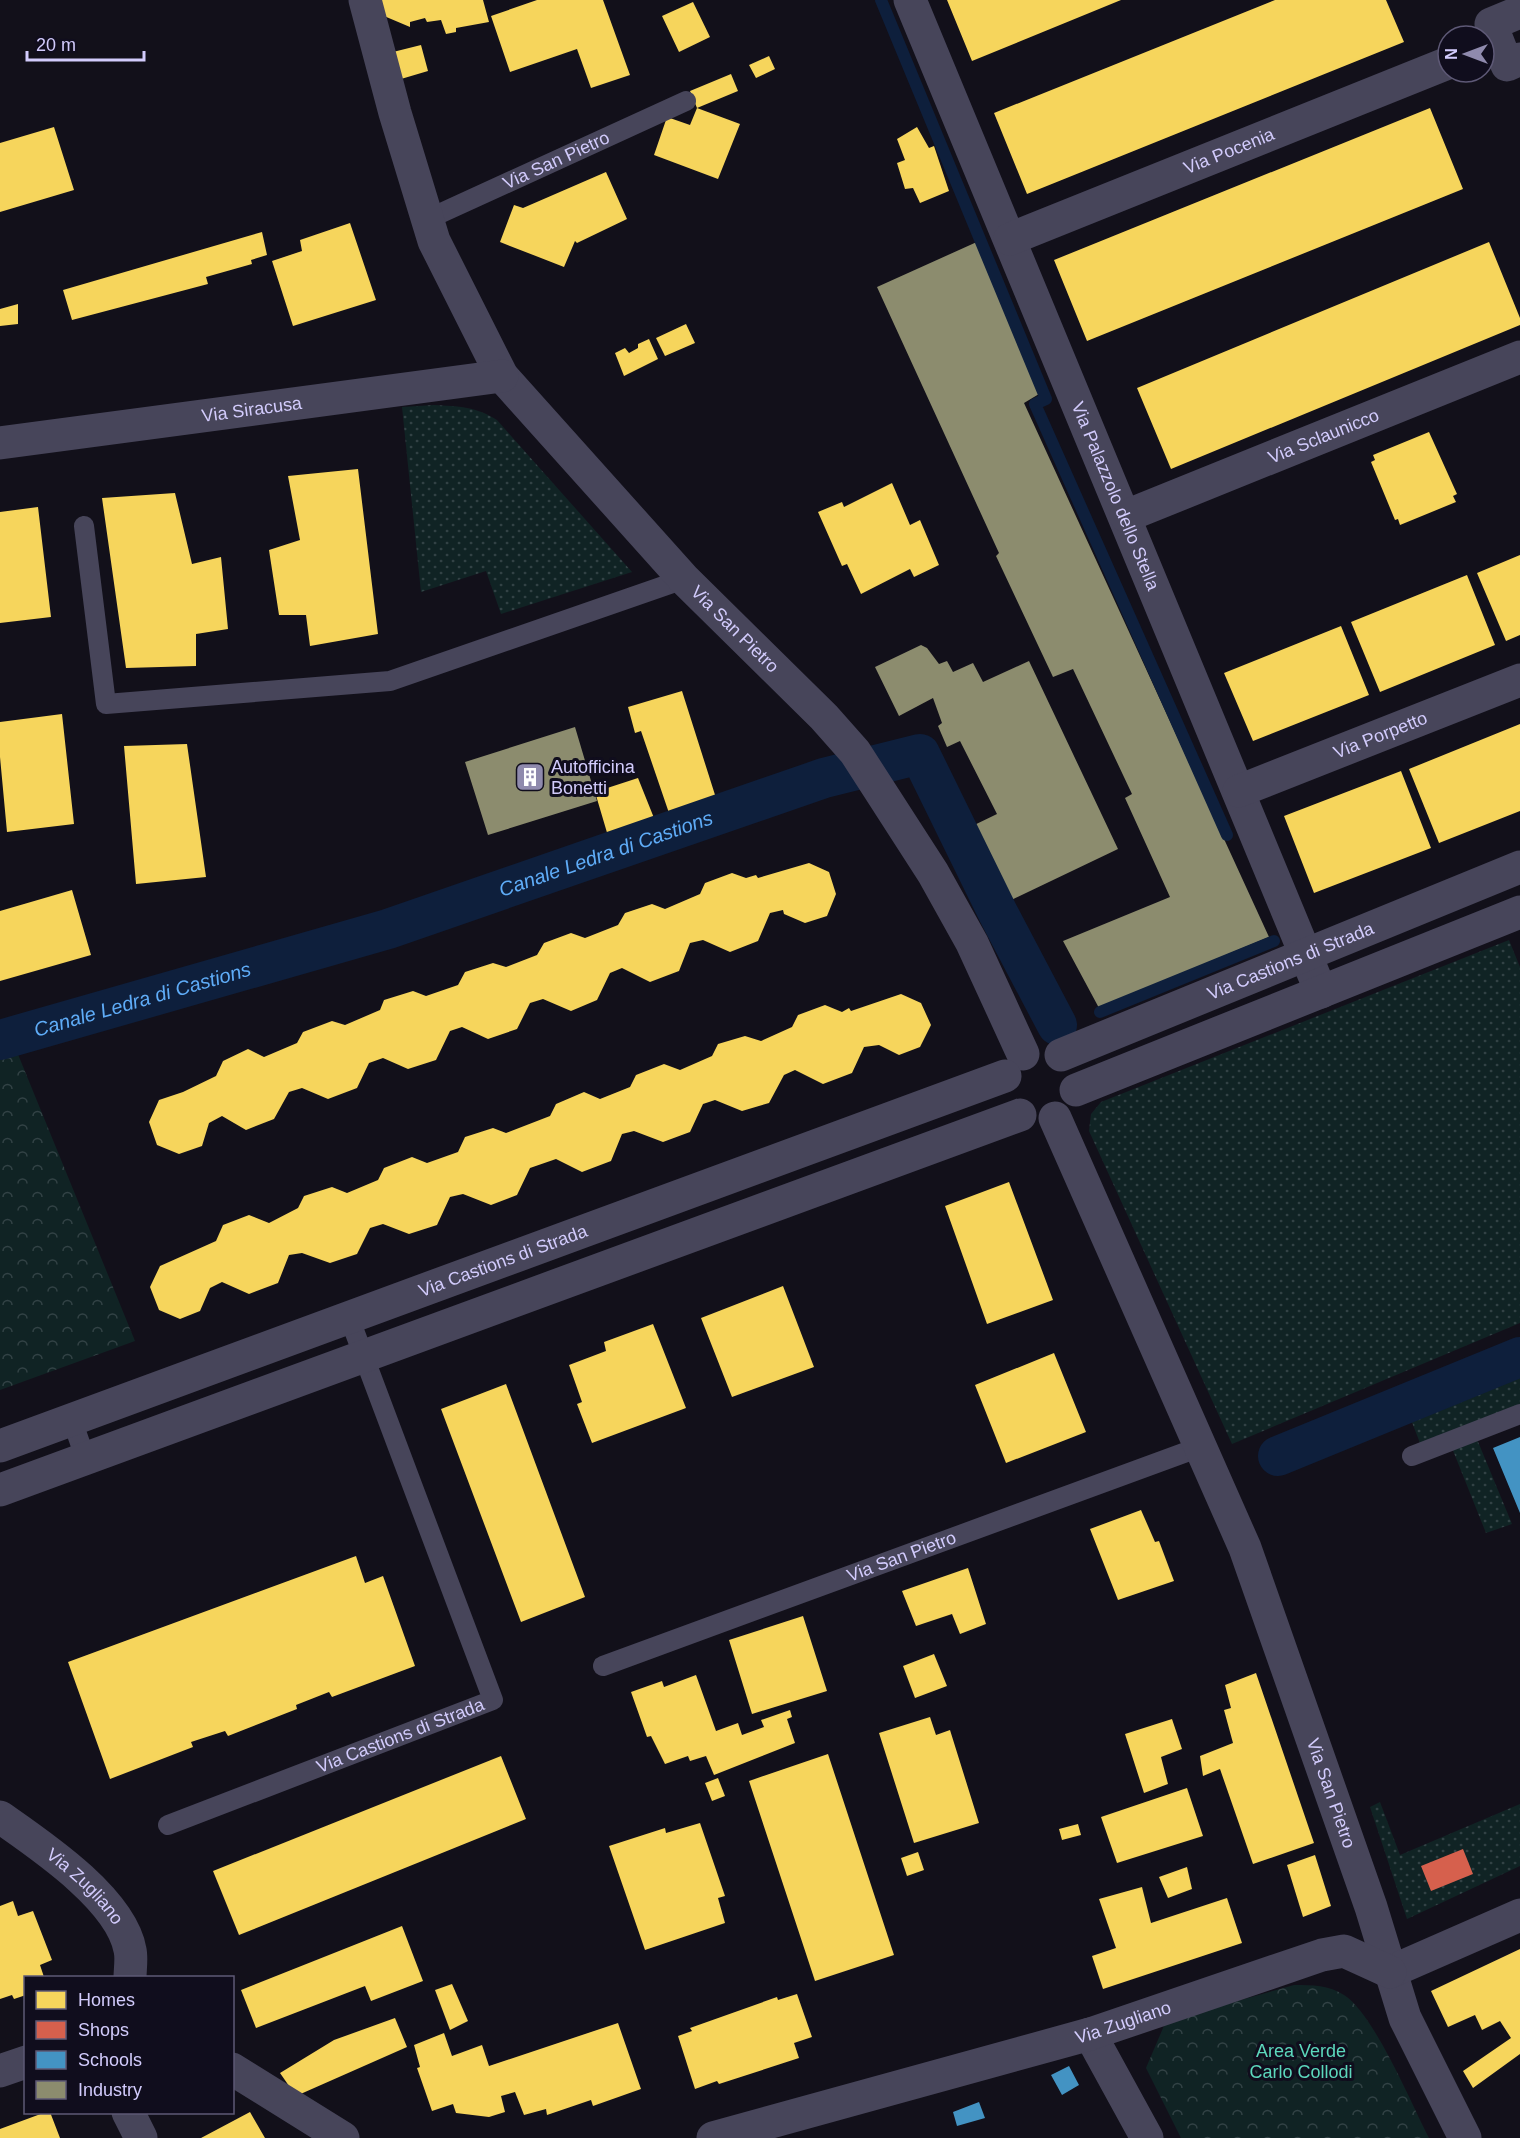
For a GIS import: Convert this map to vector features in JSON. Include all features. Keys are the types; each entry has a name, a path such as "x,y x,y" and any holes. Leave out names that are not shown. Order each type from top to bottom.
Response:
{"street":[{"name":"Via San Pietro","path":"365,0 395,112 434,242 502,376 684,579 824,717 855,752 933,873 972,943 1014,1065"},
{"name":"Via Palazzolo dello Stella","path":"910,0 1126,516 1321,992"},
{"path":"1520,12 1491,24 1507,65 1520,59"},
{"name":"Via Pocenia","path":"1010,239 1436,68"},
{"name":"Via Sclaunicco","path":"1126,516 1520,357"},
{"name":"Via Siracusa","path":"0,444 502,376"},
{"name":"Via Porpetto","path":"1239,791 1520,680"},
{"name":"Via Castions di Strada","path":"1060,1055 1520,867"},
{"path":"1076,1090 1520,912"},
{"path":"1042,1049 1060,1055 1073,1070 1076,1090 1069,1107 1055,1118 1037,1121 1020,1115 1007,1098 1014,1065 1042,1049"},
{"name":"Via Castions di Strada","path":"0,1446 756,1169 1014,1065"},
{"path":"0,1490 1020,1115"},
{"name":"Via San Pietro","path":"1055,1118 1245,1548 1371,1907 1406,2018 1465,2138"},
{"name":"Via Zugliano","path":"0,1817 52,1853 100,1898 124,1930 131,1951 130,1976"},
{"path":"1390,1972 1520,1915"},
{"name":"Via Zugliano","path":"713,2138 1090,2034 1322,1955 1344,1951 1390,1972"},
{"path":"1090,2034 1147,2138"},
{"path":"0,2071 24,2063"},
{"path":"234,2070 343,2138"},
{"path":"129,2114 141,2138"}],"lane":[{"name":"Via San Pietro","path":"428,219 686,101"},
{"path":"84,526 105,704 390,681 684,579"},
{"path":"756,1169 770,1205"},
{"path":"349,1317 364,1357"},
{"name":"Via Castions di Strada","path":"168,1825 493,1700 364,1357"},
{"path":"1412,1456 1520,1414"},
{"path":"72,1420 86,1460"},
{"name":"Via San Pietro","path":"603,1666 1200,1447"}],"green space":[{"path":"434,405 475,410 497,420 632,572 501,614 486,571 421,592 402,407"},
{"path":"1509,940 1520,967 1520,1323 1232,1444 1089,1131 1091,1114 1101,1102"},
{"path":"15,1047 135,1341 0,1390 0,1051"},
{"path":"1520,1366 1520,1405 1474,1432 1512,1524 1486,1533 1446,1433 1420,1443 1408,1412"},
{"path":"1380,1802 1400,1855 1520,1804 1520,1866 1407,1919 1370,1807"},
{"name":"Area Verde Carlo Collodi","path":"1294,1985 1326,1987 1344,1995 1356,2005 1379,2039 1429,2138 1181,2138 1146,2068 1166,2021"}],"building: Homes":[{"path":"380,0 483,0 489,22 456,28 456,32 446,34 441,20 427,22 425,18 410,22 410,27 384,16"},
{"path":"537,0 603,0 630,75 591,88 577,49 510,72 491,16"},
{"path":"947,0 1121,0 972,61"},
{"path":"1275,0 1386,0 1404,42 1027,194 994,113"},
{"path":"693,2 710,37 679,52 662,16"},
{"path":"421,45 428,71 401,79 393,52"},
{"path":"769,56 775,69 756,78 749,65"},
{"path":"731,74 738,91 697,108 690,91"},
{"path":"697,108 740,124 718,179 654,155 667,117 690,125"},
{"path":"1430,108 1463,189 1087,341 1054,260"},
{"path":"54,127 74,190 0,212 0,143"},
{"path":"917,127 929,148 934,146 949,191 920,203 913,188 905,189 897,163 905,160 897,139"},
{"path":"606,172 627,219 577,243 575,241 564,267 500,242 514,205 523,208"},
{"path":"350,223 376,300 293,326 272,261 302,251 300,240"},
{"path":"262,232 267,255 251,260 252,264 206,277 208,284 72,320 63,290"},
{"path":"1489,242 1520,318 1520,325 1171,469 1137,388"},
{"path":"18,304 18,324 0,326 0,309"},
{"path":"686,324 695,343 665,356 656,338"},
{"path":"649,339 658,359 624,376 615,353 625,348 629,353 638,348 638,344"},
{"path":"1429,432 1457,494 1453,496 1456,502 1400,525 1398,519 1395,520 1371,462 1375,460 1373,455"},
{"path":"358,469 378,634 310,646 306,615 279,615 269,550 300,540 288,476"},
{"path":"892,483 910,525 920,520 939,565 914,577 910,569 861,594 847,564 842,566 818,512 842,502 844,507"},
{"path":"175,493 192,564 221,557 228,629 196,634 196,666 126,668 102,498"},
{"path":"38,507 51,617 0,623 0,512"},
{"path":"1520,555 1520,635 1506,641 1477,573"},
{"path":"1467,575 1495,645 1380,692 1351,622"},
{"path":"1341,626 1369,695 1253,741 1224,673"},
{"path":"682,691 716,798 669,813 641,731 635,733 628,707"},
{"path":"62,714 74,824 7,832 0,757 0,722"},
{"path":"1520,724 1520,811 1439,843 1409,769"},
{"path":"187,744 206,877 136,884 124,746"},
{"path":"1401,771 1431,848 1314,893 1284,816"},
{"path":"638,778 654,818 608,836 595,792"},
{"path":"809,863 829,872 836,894 827,916 805,923 784,914 783,910 770,913 758,941 730,952 703,940 690,943 679,971 650,982 622,968 610,973 597,1000 571,1011 543,999 530,1003 517,1029 488,1039 462,1027 450,1031 436,1060 408,1069 383,1058 369,1063 357,1088 328,1099 302,1088 289,1092 274,1119 246,1130 222,1116 209,1123 202,1146 179,1154 157,1145 149,1122 159,1100 183,1092 216,1076 223,1061 248,1049 264,1057 297,1043 303,1032 332,1021 345,1025 380,1010 384,1000 413,991 426,996 458,985 465,972 493,963 506,967 537,955 544,943 571,933 585,938 618,925 625,913 652,904 665,909 700,894 705,883 732,873 746,878 756,875 758,878"},
{"path":"72,890 91,955 0,981 0,911"},
{"path":"901,994 921,1003 931,1025 920,1047 899,1055 879,1045 864,1047 852,1073 823,1084 795,1070 784,1075 769,1103 742,1111 715,1100 703,1104 690,1132 663,1142 634,1131 622,1134 611,1161 582,1172 556,1159 530,1168 517,1195 491,1205 463,1194 450,1197 437,1225 409,1234 383,1224 370,1228 357,1254 330,1263 302,1253 289,1255 278,1283 249,1294 222,1282 210,1288 200,1311 180,1319 159,1310 150,1287 160,1266 216,1241 223,1225 249,1215 269,1223 298,1208 304,1196 332,1187 347,1193 378,1180 384,1168 412,1157 427,1163 458,1152 465,1137 493,1128 506,1133 550,1116 556,1104 584,1092 600,1099 630,1087 636,1075 664,1064 680,1070 712,1056 718,1044 745,1036 761,1041 792,1027 798,1015 825,1005 842,1012 849,1008 851,1011"},
{"path":"1009,1182 1053,1300 987,1324 945,1206"},
{"path":"783,1286 814,1367 732,1397 701,1318"},
{"path":"653,1324 686,1408 592,1443 577,1404 582,1402 569,1365 606,1351 604,1342"},
{"path":"1054,1353 1086,1432 1006,1463 975,1385"},
{"path":"506,1384 585,1597 521,1622 441,1409"},
{"path":"1141,1510 1155,1542 1159,1541 1174,1581 1118,1600 1090,1529"},
{"path":"356,1556 365,1583 383,1576 415,1666 332,1697 329,1692 296,1705 297,1709 228,1736 225,1731 191,1742 193,1747 110,1779 68,1662"},
{"path":"968,1568 986,1624 960,1634 952,1614 916,1626 902,1591"},
{"path":"803,1616 827,1691 752,1714 729,1640"},
{"path":"934,1654 947,1686 915,1698 903,1666"},
{"path":"1256,1673 1314,1843 1253,1864 1220,1769 1203,1776 1200,1756 1233,1743 1224,1710 1231,1708 1225,1685"},
{"path":"696,1675 716,1731 738,1723 742,1735 764,1727 761,1720 790,1710 792,1717 787,1719 795,1743 714,1775 706,1756 690,1761 688,1756 665,1764 651,1736 647,1737 631,1692 662,1681 664,1687"},
{"path":"930,1717 936,1735 950,1730 979,1823 914,1843 879,1733"},
{"path":"1172,1719 1182,1749 1161,1757 1168,1784 1144,1793 1125,1734"},
{"path":"828,1754 894,1955 815,1981 749,1781"},
{"path":"501,1756 526,1819 239,1935 213,1871"},
{"path":"718,1778 725,1796 712,1801 705,1783"},
{"path":"1187,1788 1203,1836 1117,1863 1101,1817"},
{"path":"700,1823 725,1896 718,1898 725,1923 645,1950 609,1846 665,1828 666,1833"},
{"path":"1078,1824 1081,1835 1062,1840 1059,1829"},
{"path":"918,1852 924,1870 907,1876 901,1858"},
{"path":"1315,1855 1331,1906 1303,1917 1287,1865"},
{"path":"1187,1867 1192,1889 1168,1898 1159,1877"},
{"path":"1142,1887 1151,1923 1227,1898 1242,1943 1103,1989 1092,1956 1116,1948 1099,1899"},
{"path":"13,1901 18,1916 33,1911 52,1960 40,1965 44,1976 24,1976 24,1996 14,1999 12,1995 0,1999 0,1906"},
{"path":"402,1926 423,1981 371,2001 365,1986 256,2028 241,1990"},
{"path":"1520,1949 1520,2054 1473,2088 1463,2071 1511,2038 1500,2021 1482,2030 1475,2015 1448,2027 1431,1991"},
{"path":"452,1984 468,2021 450,2030 435,1990"},
{"path":"797,1994 812,2037 794,2043 799,2058 719,2084 717,2081 695,2089 678,2036 692,2031 690,2028 777,1997 778,2000"},
{"path":"395,2018 407,2047 296,2096 280,2073 334,2040"},
{"path":"618,2023 641,2089 593,2106 591,2100 547,2115 546,2109 524,2115 515,2092 501,2096 505,2112 489,2117 456,2113 453,2104 432,2111 417,2068 420,2067 414,2045 444,2033 452,2056 482,2045 489,2066"},
{"path":"250,2112 265,2138 201,2138"},
{"path":"41,2114 51,2114 60,2138 0,2138 0,2129"}],"building: Shops":[{"path":"1463,1849 1473,1874 1431,1891 1421,1866"}],"building: Schools":[{"path":"1520,1437 1520,1513 1493,1448"},
{"path":"1069,2066 1079,2085 1062,2095 1051,2075"},
{"path":"979,2102 985,2118 957,2126 953,2112"}],"building: Industry":[{"path":"979,241 1039,394 1024,403 1269,937 1099,1008 1063,941 1170,897 1125,798 1132,794 1073,669 1053,677 996,556 999,553 877,287"},
{"path":"921,645 927,648 939,664 947,661 953,672 973,663 983,682 1029,661 1118,849 1005,903 966,829 997,814 960,741 947,747 938,726 942,723 933,698 899,716 875,667"},
{"name":"Autofficina Bonetti","path":"575,727 597,801 488,835 465,762"}],"waterway":[{"path":"881,0 1046,399 1035,404 1227,835"},
{"name":"Canale Ledra di Castions","path":"0,1040 388,929 824,778 920,754 998,913 1057,1025"},
{"path":"1100,1012 1274,941"},
{"name":"Canale Ledra di Castions","path":"1278,1456 1520,1357"}],"place":[{"name":"Autofficina Bonetti","path":"530,777"}]}
